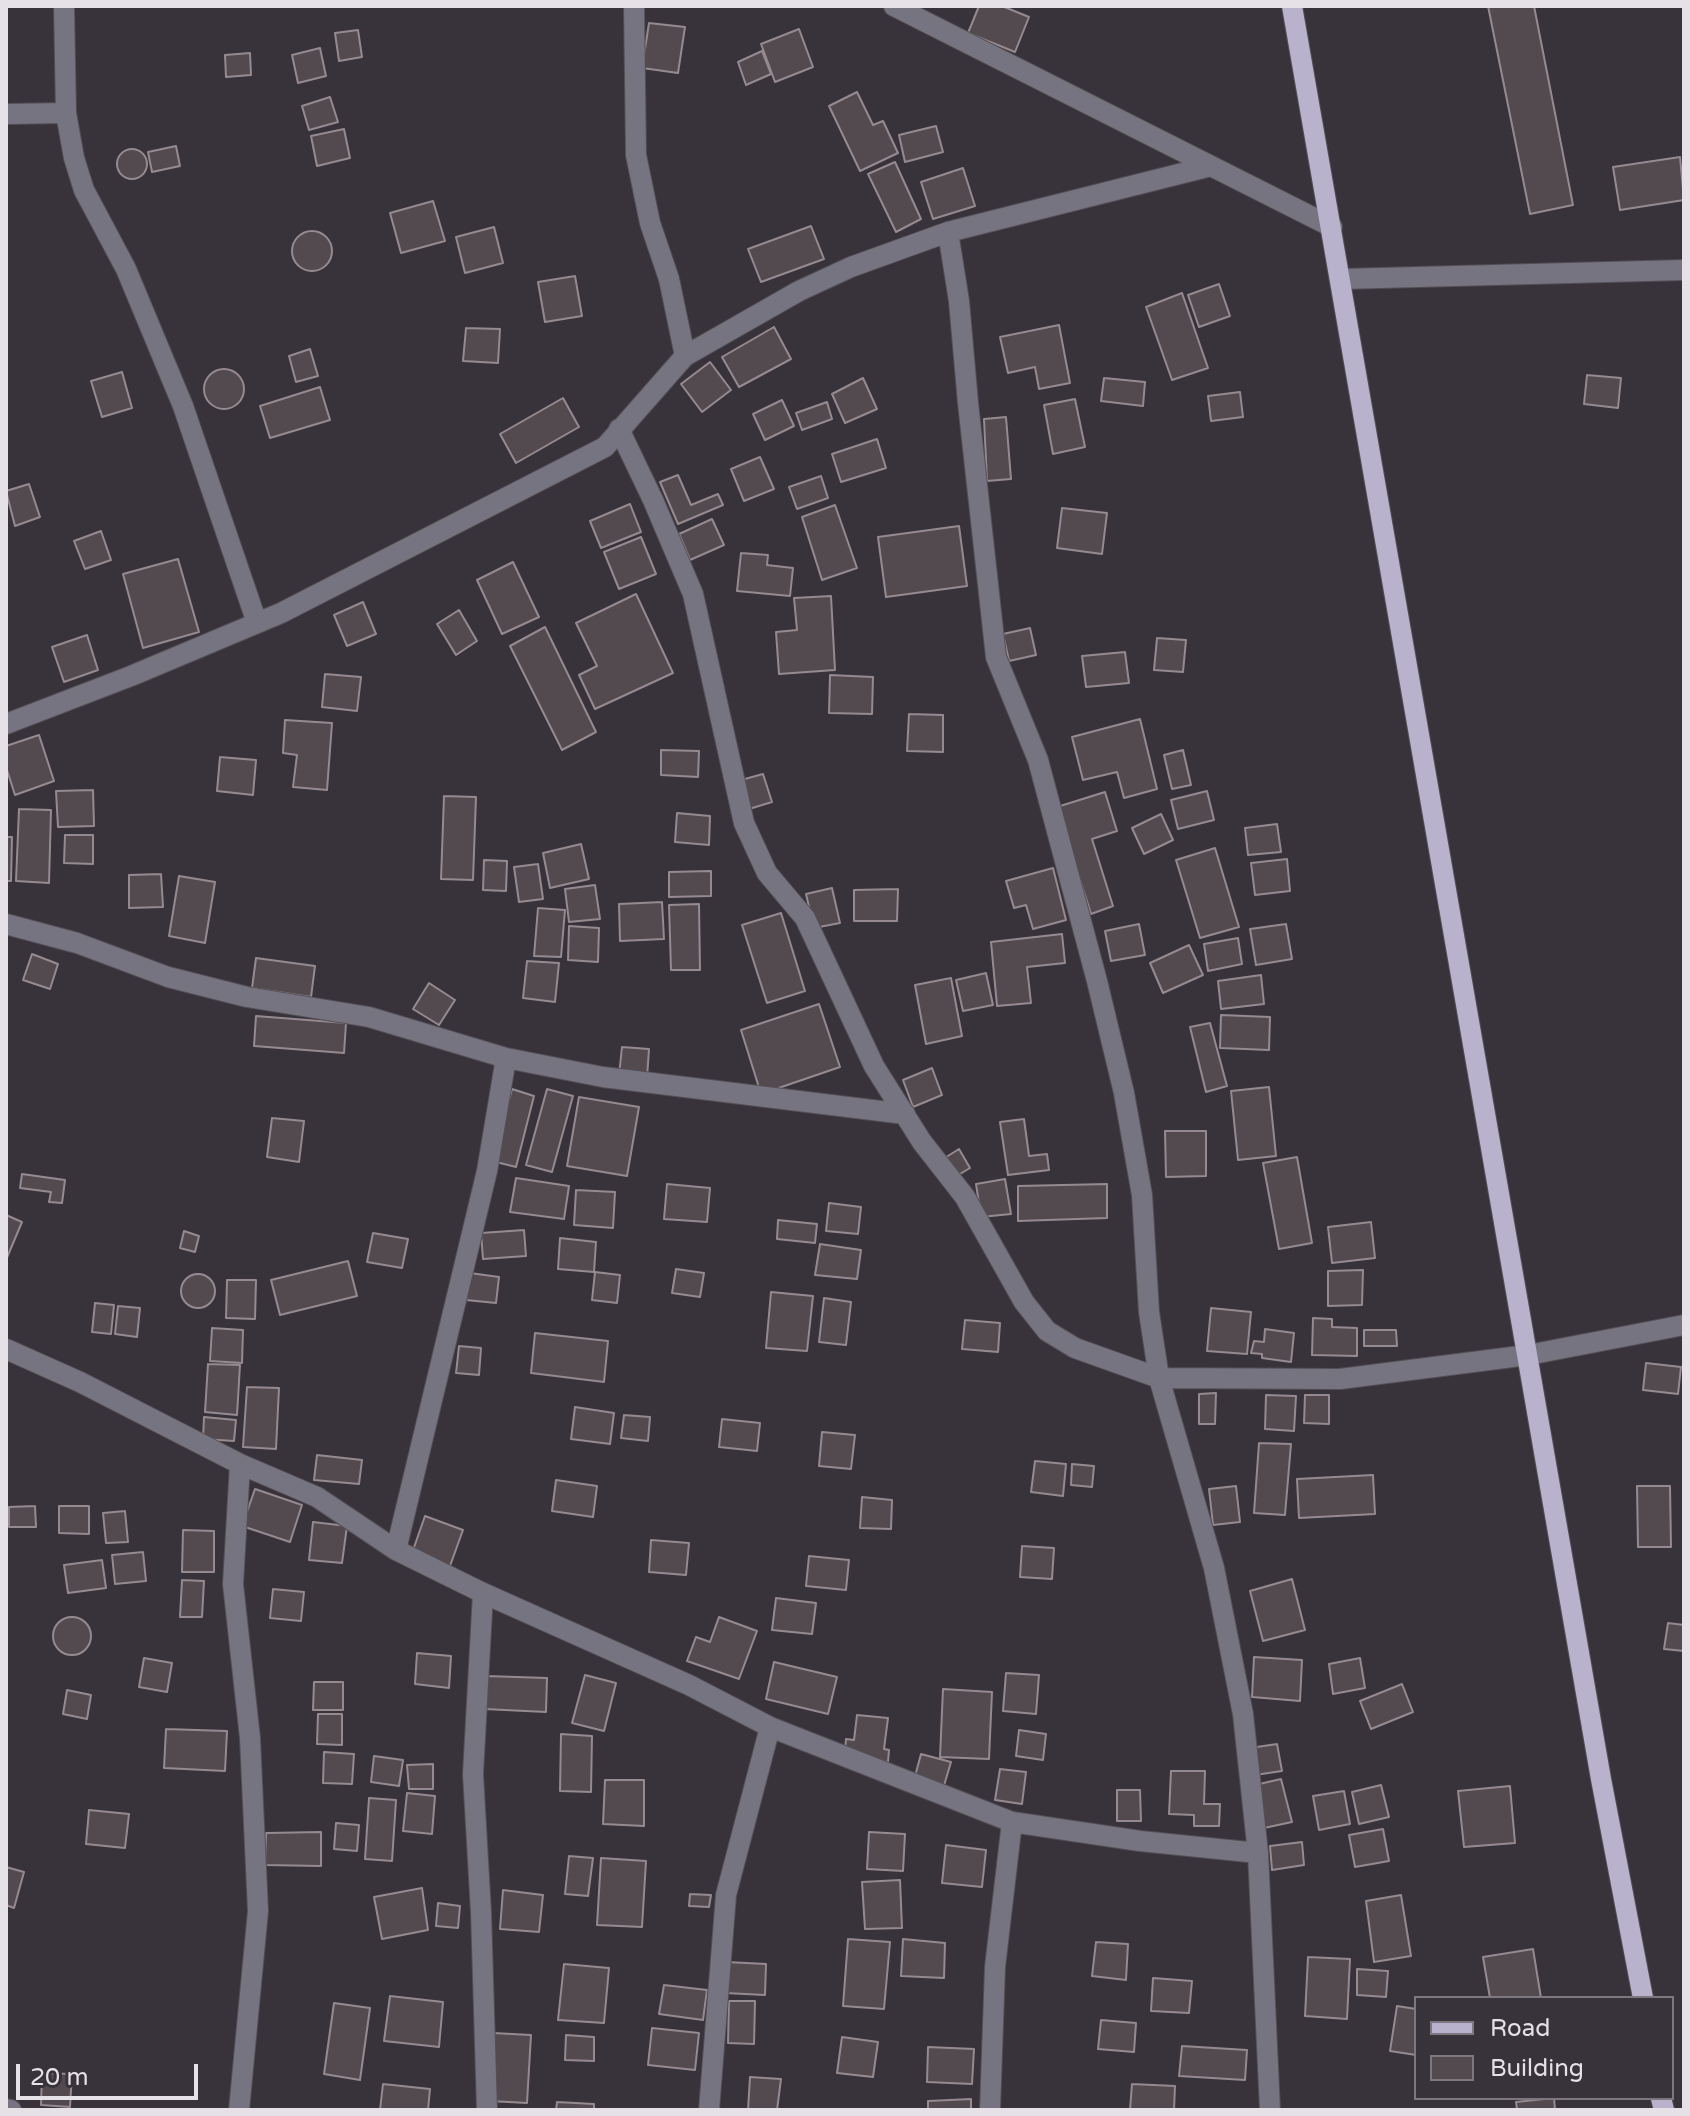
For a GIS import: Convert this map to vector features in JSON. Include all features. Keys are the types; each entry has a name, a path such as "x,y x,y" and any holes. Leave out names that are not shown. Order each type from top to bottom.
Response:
{"main road":[{"path":"1292,6 1601,1779 1643,1996"}],"street":[{"path":"64,6 66,113 74,158 84,190 126,269 183,406 257,623"},
{"path":"634,6 636,155 650,223 669,279 685,356"},
{"path":"894,6 1332,227"},
{"path":"6,114 66,113"},
{"path":"6,724 257,623 605,447 685,356 799,291 851,267 948,232 1211,166"},
{"path":"948,232 959,301 996,657 1038,760 1124,1093 1142,1195 1149,1312 1159,1378 1214,1568 1243,1714 1258,1853 1270,2110"},
{"path":"1341,279 1684,270"},
{"path":"619,429 693,594 744,823 767,873 805,918 874,1066 922,1142 965,1197 1024,1302 1047,1331 1075,1348 1159,1378 1340,1379 1528,1355 1684,1325"},
{"path":"6,924 77,943 168,977 247,997 369,1017 506,1058 603,1077 905,1114"},
{"path":"396,1550 487,1171 506,1058"},
{"path":"6,1349 80,1382 240,1464 317,1497 396,1550 483,1593 689,1685 770,1727 1012,1822 1140,1841 1258,1853"},
{"path":"239,2110 258,1911 250,1738 233,1584 240,1464"},
{"path":"483,1593 473,1774 487,2110"},
{"path":"709,2110 726,1895 770,1727"},
{"path":"990,2110 995,1967 1012,1822"}],"building":[{"path":"979,6 1002,6 1029,17 1015,52 968,33"},
{"path":"1488,6 1534,6 1573,205 1530,214"},
{"path":"649,23 685,27 678,73 642,68"},
{"path":"799,29 813,67 775,82 761,44"},
{"path":"358,30 362,57 339,61 335,33"},
{"path":"320,48 326,76 298,83 292,55"},
{"path":"762,51 771,74 746,85 738,62"},
{"path":"250,53 251,75 226,77 225,55"},
{"path":"857,92 873,125 883,121 898,153 860,171 829,106"},
{"path":"330,97 338,122 309,130 302,106"},
{"path":"936,126 943,152 905,162 899,135"},
{"path":"344,129 350,158 317,166 311,136"},
{"path":"176,146 180,166 152,172 148,152"},
{"path":"132,149 138,150 146,158 146,170 138,178 132,179 126,178 118,170 117,164 118,158 126,150"},
{"path":"1680,157 1684,200 1620,210 1613,167"},
{"path":"895,162 921,219 896,232 868,174"},
{"path":"963,168 975,206 933,219 921,182"},
{"path":"433,201 445,241 401,253 390,213"},
{"path":"811,226 824,259 761,282 748,249"},
{"path":"494,227 503,263 465,273 456,237"},
{"path":"312,231 326,237 332,251 326,265 312,271 298,265 292,251 298,237"},
{"path":"575,276 582,316 545,322 538,282"},
{"path":"1219,284 1230,316 1199,327 1188,295"},
{"path":"1182,293 1208,368 1172,380 1146,307"},
{"path":"1059,325 1070,383 1039,389 1035,367 1008,373 1000,337"},
{"path":"774,327 791,359 739,387 722,357"},
{"path":"466,328 500,329 498,363 463,361"},
{"path":"310,349 318,376 296,382 289,356"},
{"path":"710,362 731,390 702,412 681,384"},
{"path":"224,369 238,375 244,389 238,403 224,409 210,403 204,389 210,375"},
{"path":"122,372 132,408 102,417 91,381"},
{"path":"1587,375 1621,378 1618,408 1584,404"},
{"path":"863,378 877,409 845,423 832,394"},
{"path":"1104,378 1145,382 1143,406 1101,401"},
{"path":"320,387 330,420 270,438 260,406"},
{"path":"1240,392 1243,417 1211,421 1208,396"},
{"path":"563,398 579,427 516,463 500,434"},
{"path":"1075,399 1085,447 1053,454 1044,405"},
{"path":"782,400 794,426 765,440 753,414"},
{"path":"827,402 832,419 802,430 796,413"},
{"path":"1006,417 1011,479 987,481 984,419"},
{"path":"877,439 886,468 841,482 832,454"},
{"path":"760,457 774,489 744,501 731,469"},
{"path":"678,475 691,505 718,494 723,505 678,524 660,482"},
{"path":"821,476 828,498 797,509 789,487"},
{"path":"29,484 40,517 15,526 6,491"},
{"path":"630,504 641,532 601,548 590,521"},
{"path":"835,505 857,568 822,580 802,517"},
{"path":"1062,508 1107,513 1102,554 1057,548"},
{"path":"712,519 724,545 690,560 679,534"},
{"path":"959,526 967,586 886,597 878,537"},
{"path":"101,531 111,560 85,569 74,541"},
{"path":"641,537 656,574 619,589 604,552"},
{"path":"741,553 768,555 767,565 793,568 790,596 737,591"},
{"path":"178,559 199,632 143,648 123,574"},
{"path":"513,562 539,617 502,634 477,580"},
{"path":"636,594 673,673 595,709 579,675 597,666 576,623"},
{"path":"831,596 835,670 779,674 776,632 797,630 794,598"},
{"path":"363,602 376,634 347,646 334,615"},
{"path":"459,610 477,641 456,655 437,624"},
{"path":"545,627 596,732 562,750 510,646"},
{"path":"1030,628 1036,655 1009,661 1003,634"},
{"path":"87,635 98,670 64,682 52,647"},
{"path":"1157,638 1186,640 1183,672 1154,670"},
{"path":"1125,652 1129,683 1086,687 1082,656"},
{"path":"325,674 361,677 357,711 322,707"},
{"path":"830,675 873,677 872,714 829,713"},
{"path":"909,714 943,715 943,752 907,751"},
{"path":"1140,719 1157,789 1124,798 1117,772 1083,780 1072,737"},
{"path":"285,720 332,723 327,790 293,787 297,755 283,753"},
{"path":"39,735 54,781 15,795 6,767 6,746"},
{"path":"661,750 699,751 698,777 661,775"},
{"path":"1183,750 1191,785 1172,789 1164,755"},
{"path":"220,757 256,760 253,795 217,791"},
{"path":"763,774 772,802 749,809 741,780"},
{"path":"93,790 94,826 58,827 56,791"},
{"path":"1207,791 1214,820 1178,829 1171,800"},
{"path":"1105,792 1117,831 1092,839 1113,906 1091,914 1057,807"},
{"path":"444,796 476,797 473,880 441,879"},
{"path":"19,809 51,810 49,883 16,881"},
{"path":"677,813 710,816 709,845 675,842"},
{"path":"1161,814 1173,840 1144,854 1132,828"},
{"path":"1277,824 1281,852 1248,855 1245,828"},
{"path":"65,835 93,835 93,864 64,863"},
{"path":"6,837 12,837 11,881 6,881"},
{"path":"581,844 589,879 550,888 543,853"},
{"path":"1215,848 1239,927 1200,938 1176,860"},
{"path":"1287,859 1290,891 1255,895 1251,863"},
{"path":"484,860 507,861 506,891 483,890"},
{"path":"538,864 543,899 519,902 514,867"},
{"path":"1053,868 1066,920 1033,929 1026,905 1014,908 1006,881"},
{"path":"711,871 711,896 669,897 669,872"},
{"path":"161,874 163,907 129,908 129,875"},
{"path":"179,876 215,882 205,943 169,936"},
{"path":"595,885 600,919 569,922 565,889"},
{"path":"832,888 840,923 814,928 806,894"},
{"path":"898,889 897,921 854,921 854,890"},
{"path":"662,902 664,939 620,941 619,904"},
{"path":"699,904 700,970 671,970 669,905"},
{"path":"538,908 565,910 561,957 534,956"},
{"path":"781,913 805,991 767,1003 742,925"},
{"path":"1139,924 1145,955 1111,961 1105,931"},
{"path":"1286,924 1292,959 1256,965 1250,929"},
{"path":"569,926 599,928 598,962 568,960"},
{"path":"1062,934 1065,963 1027,967 1031,1003 997,1006 991,942"},
{"path":"1238,938 1242,964 1208,971 1204,944"},
{"path":"1189,945 1203,975 1163,993 1150,963"},
{"path":"32,954 58,964 50,989 23,980"},
{"path":"256,958 315,966 311,997 252,988"},
{"path":"527,961 559,963 555,1002 523,998"},
{"path":"986,973 993,1005 963,1011 956,980"},
{"path":"1261,975 1264,1004 1221,1009 1218,981"},
{"path":"951,978 962,1036 926,1044 915,985"},
{"path":"429,983 455,1000 439,1025 413,1009"},
{"path":"819,1004 840,1067 761,1094 741,1030"},
{"path":"1221,1015 1270,1017 1269,1050 1220,1048"},
{"path":"256,1016 346,1023 344,1053 254,1046"},
{"path":"1210,1023 1227,1086 1206,1092 1190,1027"},
{"path":"622,1047 649,1049 647,1078 619,1075"},
{"path":"932,1068 942,1095 913,1107 903,1080"},
{"path":"1269,1087 1276,1156 1238,1160 1231,1091"},
{"path":"512,1089 534,1096 516,1167 492,1161"},
{"path":"547,1089 573,1096 552,1172 526,1165"},
{"path":"579,1097 639,1107 627,1176 567,1166"},
{"path":"272,1118 304,1121 299,1162 267,1157"},
{"path":"1024,1119 1029,1156 1047,1154 1049,1170 1008,1175 1000,1122"},
{"path":"1165,1131 1206,1131 1206,1176 1166,1177"},
{"path":"959,1149 970,1168 955,1177 943,1159"},
{"path":"1297,1157 1312,1243 1279,1249 1263,1163"},
{"path":"22,1174 65,1180 62,1203 49,1202 51,1192 20,1188"},
{"path":"516,1178 569,1186 564,1219 510,1212"},
{"path":"1005,1179 1011,1214 981,1217 976,1184"},
{"path":"667,1184 710,1188 707,1222 664,1219"},
{"path":"1107,1184 1107,1218 1018,1221 1018,1186"},
{"path":"576,1190 615,1192 613,1228 574,1225"},
{"path":"829,1203 861,1207 858,1234 826,1231"},
{"path":"6,1215 22,1222 6,1260"},
{"path":"778,1220 817,1224 815,1243 777,1239"},
{"path":"1371,1222 1375,1258 1332,1263 1328,1227"},
{"path":"524,1230 526,1256 483,1259 481,1233"},
{"path":"184,1231 199,1236 195,1252 180,1248"},
{"path":"373,1233 408,1239 402,1268 367,1262"},
{"path":"560,1238 596,1242 594,1272 558,1269"},
{"path":"820,1244 861,1250 857,1279 815,1275"},
{"path":"348,1261 357,1296 280,1315 271,1280"},
{"path":"676,1269 704,1273 700,1297 672,1293"},
{"path":"1363,1270 1362,1305 1328,1306 1328,1271"},
{"path":"595,1272 620,1275 617,1303 592,1300"},
{"path":"470,1273 499,1277 496,1303 466,1300"},
{"path":"198,1274 210,1279 215,1291 210,1303 198,1308 186,1303 181,1291 186,1279"},
{"path":"227,1280 256,1280 255,1319 226,1318"},
{"path":"771,1292 813,1296 807,1351 766,1348"},
{"path":"824,1298 851,1302 846,1345 819,1342"},
{"path":"95,1303 114,1305 111,1334 92,1332"},
{"path":"118,1306 140,1308 137,1337 115,1334"},
{"path":"1211,1308 1251,1312 1247,1354 1207,1351"},
{"path":"1313,1318 1332,1319 1332,1327 1357,1328 1357,1356 1312,1355"},
{"path":"965,1320 1000,1323 998,1352 962,1349"},
{"path":"212,1328 243,1330 242,1363 210,1361"},
{"path":"1265,1329 1294,1333 1291,1362 1262,1358 1262,1354 1251,1353 1254,1341 1264,1342"},
{"path":"1364,1330 1396,1330 1397,1346 1364,1346"},
{"path":"535,1333 608,1341 604,1382 531,1373"},
{"path":"459,1346 481,1348 479,1375 456,1373"},
{"path":"1646,1363 1681,1367 1678,1394 1643,1390"},
{"path":"208,1364 240,1365 237,1415 205,1412"},
{"path":"247,1387 279,1388 276,1449 243,1447"},
{"path":"1216,1393 1215,1424 1199,1424 1199,1394"},
{"path":"1266,1395 1296,1396 1294,1431 1265,1429"},
{"path":"1305,1395 1329,1395 1329,1424 1304,1423"},
{"path":"575,1407 614,1413 610,1444 571,1439"},
{"path":"624,1415 650,1417 648,1441 621,1438"},
{"path":"204,1417 236,1420 234,1441 203,1439"},
{"path":"722,1419 760,1423 757,1451 719,1447"},
{"path":"822,1432 855,1435 851,1469 819,1466"},
{"path":"1259,1443 1291,1444 1285,1515 1254,1513"},
{"path":"317,1455 362,1460 359,1484 314,1480"},
{"path":"1035,1461 1066,1464 1063,1496 1031,1492"},
{"path":"1072,1464 1094,1466 1092,1487 1071,1485"},
{"path":"1373,1475 1375,1514 1299,1518 1297,1479"},
{"path":"556,1480 597,1486 593,1517 552,1511"},
{"path":"1236,1486 1240,1522 1213,1525 1209,1489"},
{"path":"1637,1486 1670,1486 1671,1547 1638,1547"},
{"path":"255,1489 302,1505 290,1542 242,1526"},
{"path":"862,1497 892,1500 891,1529 860,1528"},
{"path":"35,1506 36,1527 9,1527 9,1507"},
{"path":"59,1506 89,1506 89,1534 59,1533"},
{"path":"125,1511 128,1542 106,1543 103,1513"},
{"path":"425,1516 463,1530 450,1566 412,1553"},
{"path":"313,1522 347,1526 342,1563 309,1560"},
{"path":"183,1530 214,1531 214,1572 182,1572"},
{"path":"651,1540 689,1543 686,1575 649,1572"},
{"path":"1022,1546 1054,1548 1052,1579 1020,1577"},
{"path":"143,1552 146,1581 115,1584 112,1555"},
{"path":"809,1556 849,1560 846,1590 806,1586"},
{"path":"102,1560 106,1588 68,1593 64,1565"},
{"path":"1292,1579 1305,1630 1263,1641 1250,1591"},
{"path":"182,1580 204,1581 202,1617 180,1617"},
{"path":"273,1589 304,1592 301,1621 270,1618"},
{"path":"776,1598 816,1603 812,1634 772,1630"},
{"path":"72,1617 86,1622 91,1636 86,1650 72,1655 58,1650 53,1636 58,1622"},
{"path":"719,1617 757,1631 739,1679 687,1661 696,1637 710,1642"},
{"path":"1668,1623 1684,1625 1684,1651 1664,1649"},
{"path":"417,1653 451,1656 449,1688 415,1684"},
{"path":"1254,1657 1302,1660 1300,1701 1252,1697"},
{"path":"144,1658 172,1663 167,1692 139,1687"},
{"path":"1360,1658 1365,1688 1333,1694 1329,1664"},
{"path":"774,1662 837,1677 828,1714 766,1699"},
{"path":"1006,1673 1039,1675 1036,1714 1003,1711"},
{"path":"585,1675 616,1683 604,1731 572,1723"},
{"path":"486,1676 547,1678 546,1712 484,1709"},
{"path":"314,1682 343,1682 343,1710 313,1710"},
{"path":"1402,1684 1413,1712 1371,1729 1360,1701"},
{"path":"943,1689 992,1692 989,1759 940,1757"},
{"path":"67,1690 91,1695 87,1719 63,1714"},
{"path":"318,1714 342,1714 342,1745 317,1744"},
{"path":"857,1715 888,1718 884,1749 889,1750 888,1762 852,1758 845,1751 846,1739 854,1740"},
{"path":"166,1729 227,1731 225,1771 164,1768"},
{"path":"1019,1730 1046,1734 1043,1760 1016,1756"},
{"path":"561,1734 592,1736 591,1792 560,1791"},
{"path":"1277,1744 1282,1771 1255,1775 1250,1748"},
{"path":"324,1752 354,1754 352,1784 323,1783"},
{"path":"921,1754 951,1762 943,1789 914,1780"},
{"path":"374,1756 403,1760 399,1786 371,1782"},
{"path":"433,1764 433,1789 409,1789 407,1765"},
{"path":"1000,1769 1026,1772 1022,1804 995,1800"},
{"path":"1171,1771 1205,1771 1204,1804 1220,1804 1219,1826 1194,1826 1194,1815 1169,1814"},
{"path":"1281,1779 1292,1822 1264,1828 1255,1785"},
{"path":"605,1780 644,1780 644,1826 603,1824"},
{"path":"1381,1785 1389,1817 1359,1824 1352,1792"},
{"path":"1510,1786 1515,1843 1464,1847 1458,1791"},
{"path":"1117,1790 1140,1790 1141,1821 1117,1821"},
{"path":"1344,1791 1350,1824 1319,1830 1313,1796"},
{"path":"407,1793 435,1796 432,1834 403,1831"},
{"path":"369,1798 396,1800 392,1861 365,1859"},
{"path":"89,1810 129,1814 125,1848 86,1844"},
{"path":"336,1823 359,1825 357,1851 334,1849"},
{"path":"1383,1829 1389,1861 1355,1867 1349,1835"},
{"path":"321,1832 321,1866 265,1865 266,1833"},
{"path":"869,1832 905,1834 903,1871 867,1869"},
{"path":"1302,1842 1304,1865 1272,1870 1270,1846"},
{"path":"946,1845 986,1850 982,1887 942,1883"},
{"path":"569,1856 593,1858 588,1896 565,1894"},
{"path":"601,1858 646,1861 642,1927 597,1925"},
{"path":"6,1867 24,1872 14,1908 6,1905"},
{"path":"900,1880 902,1928 865,1929 862,1882"},
{"path":"422,1888 428,1930 382,1939 374,1897"},
{"path":"503,1890 543,1895 539,1932 500,1929"},
{"path":"690,1894 711,1895 709,1907 689,1906"},
{"path":"1401,1895 1411,1956 1374,1962 1366,1901"},
{"path":"438,1903 460,1906 458,1928 436,1926"},
{"path":"848,1939 890,1942 884,2009 843,2006"},
{"path":"903,1939 945,1943 944,1978 901,1976"},
{"path":"1096,1942 1128,1944 1126,1980 1092,1976"},
{"path":"1533,1949 1541,1996 1490,1996 1483,1957"},
{"path":"1308,1957 1350,1959 1347,2019 1305,2016"},
{"path":"726,1962 766,1964 765,1995 725,1993"},
{"path":"564,1964 609,1968 604,2023 558,2020"},
{"path":"1357,1969 1388,1971 1386,1997 1357,1995"},
{"path":"1153,1978 1192,1981 1189,2013 1151,2011"},
{"path":"664,1985 707,1990 703,2020 659,2014"},
{"path":"390,1996 443,2002 439,2047 384,2041"},
{"path":"729,2001 755,2001 754,2044 728,2043"},
{"path":"334,2003 370,2008 360,2080 324,2074"},
{"path":"1397,2006 1414,2009 1414,2055 1390,2051"},
{"path":"1101,2020 1136,2023 1134,2052 1098,2049"},
{"path":"652,2028 699,2033 695,2070 648,2065"},
{"path":"493,2033 531,2035 527,2103 490,2101"},
{"path":"566,2035 594,2037 594,2061 565,2060"},
{"path":"842,2037 878,2042 873,2077 837,2073"},
{"path":"1182,2046 1247,2050 1245,2080 1179,2076"},
{"path":"928,2047 974,2049 972,2084 927,2082"},
{"path":"42,2073 72,2074 70,2107 41,2105"},
{"path":"750,2077 781,2079 777,2110 748,2110"},
{"path":"383,2084 430,2089 428,2110 380,2110"},
{"path":"1132,2084 1175,2086 1174,2110 1130,2110"},
{"path":"971,2099 971,2110 928,2110 928,2101"},
{"path":"1554,2100 1555,2110 1517,2110 1516,2102"},
{"path":"557,2102 594,2104 594,2110 556,2110"}]}
